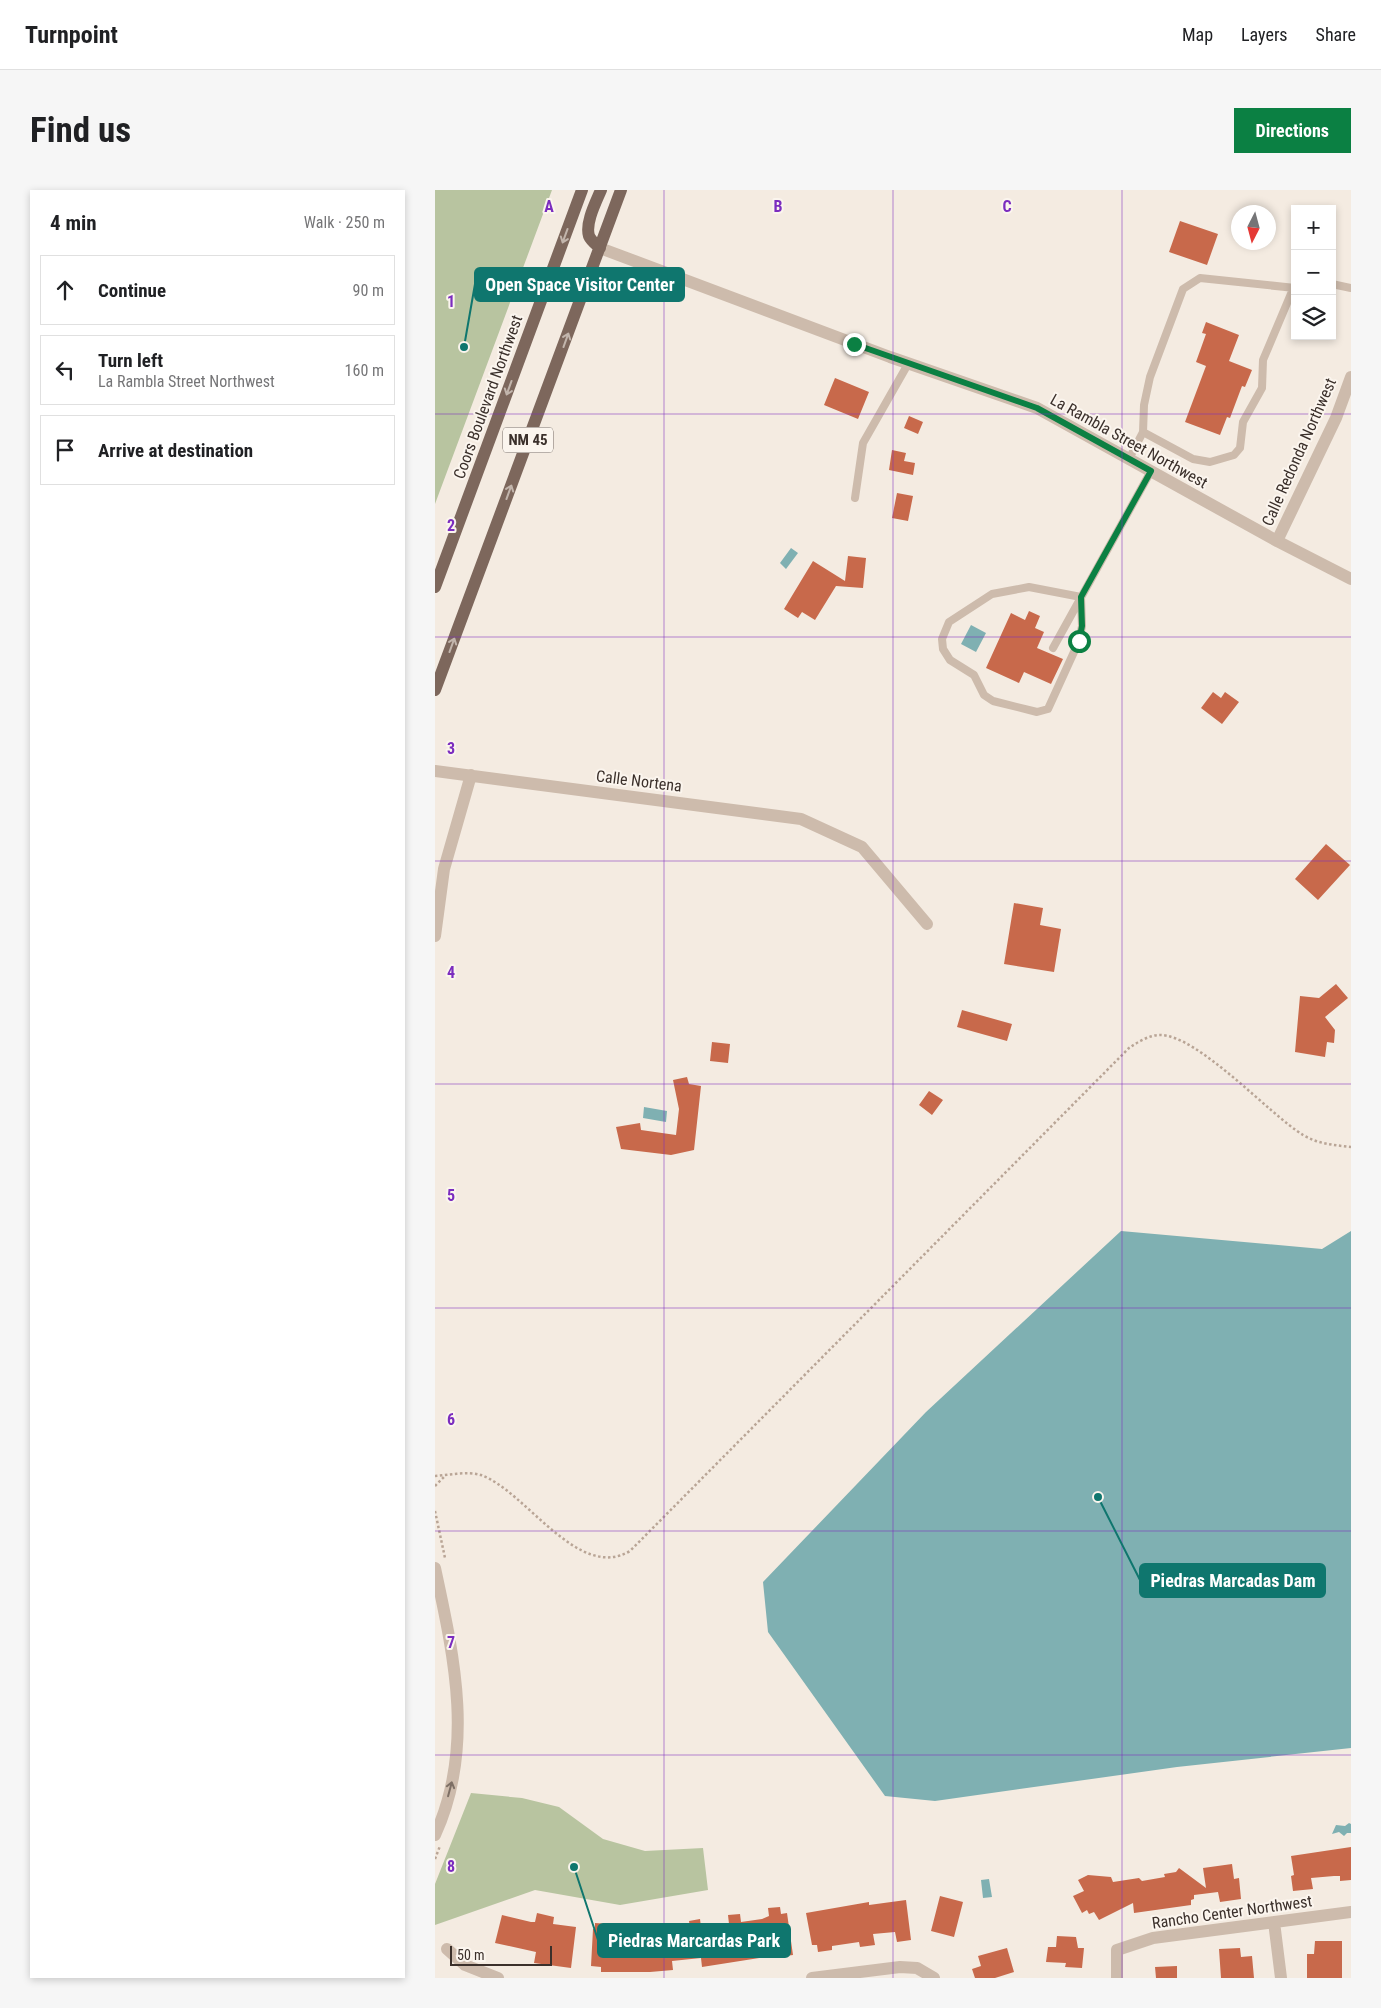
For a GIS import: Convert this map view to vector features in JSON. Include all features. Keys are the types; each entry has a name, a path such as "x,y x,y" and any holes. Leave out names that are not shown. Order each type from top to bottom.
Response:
{"main road":[{"name":"Coors Boulevard Northwest","path":"435,587 582,190"},
{"path":"600,248 591,240 589,233 591,219 601,190"},
{"name":"NM 45","path":"435,690 621,190"}],"street":[{"name":"La Rambla Street Northwest","path":"600,248 908,364 1037,408 1277,541 1351,579"},
{"name":"Calle Redonda Northwest","path":"1277,541 1336,418 1351,377"},
{"name":"Calle Nortena","path":"435,771 801,819 862,847 927,924"},
{"path":"435,936 444,868 471,775"},
{"path":"435,1568 453,1654 459,1702 458,1743 452,1783 435,1835"},
{"name":"Rancho Center Northwest","path":"1117,1978 1117,1950 1153,1938 1351,1912"},
{"path":"1274,1922 1281,1978"},
{"path":"447,1949 465,1965 498,1978"},
{"path":"812,1978 900,1968 917,1968 933,1977"}],"lane":[{"path":"1129,459 1143,432 1144,405 1150,377 1183,289 1200,278 1291,289"},
{"path":"1336,285 1351,288"},
{"path":"1143,432 1193,459 1210,462 1234,455 1240,448 1243,422 1262,388 1263,360 1291,295"},
{"path":"855,498 863,443 908,364"},
{"path":"1053,648 1151,471"},
{"path":"1029,587 1081,597 1082,626 1079,641 1048,708 1037,712 993,701 984,695 974,675 950,660 943,649 942,639 949,622 992,594 1029,587"}],"path":[{"path":"435,1476 481,1475 493,1482 586,1553 619,1557 630,1551 1129,1048 1144,1039 1160,1035 1174,1038 1222,1069 1302,1135 1327,1144 1351,1147"},
{"path":"435,1486 446,1475"}],"green space":[{"path":"435,190 552,190 435,504"},
{"path":"471,1793 522,1798 559,1807 603,1839 645,1851 703,1848 708,1890 620,1905 535,1890 435,1925 435,1884"}],"water":[{"path":"791,548 798,553 786,569 780,563"},
{"path":"971,625 986,633 976,652 961,644"},
{"path":"644,1107 667,1111 666,1122 643,1118"},
{"path":"1121,1231 1322,1249 1351,1231 1351,1748 1177,1767 935,1801 885,1796 768,1632 763,1582 926,1412"},
{"path":"1349,1823 1351,1824 1351,1833 1347,1833 1344,1836 1339,1832 1332,1834 1336,1825 1345,1826"},
{"path":"989,1879 992,1897 983,1898 981,1880"}],"building":[{"path":"1180,221 1218,234 1207,265 1169,252"},
{"path":"1206,322 1239,335 1229,361 1252,370 1245,387 1242,386 1230,418 1227,417 1220,435 1185,422 1206,366 1196,362 1206,334 1202,333"},
{"path":"835,378 869,392 858,419 824,405"},
{"path":"909,416 923,422 918,434 904,428"},
{"path":"892,450 906,453 904,461 915,463 913,475 889,470"},
{"path":"897,493 913,496 908,521 892,518"},
{"path":"848,556 866,558 863,588 836,586 815,620 802,612 798,618 784,609 813,561 845,581"},
{"path":"1029,611 1040,616 1035,628 1044,632 1037,648 1063,659 1051,684 1024,672 1019,683 986,668 1011,613 1025,620"},
{"path":"1213,692 1221,698 1225,692 1239,702 1222,724 1201,708"},
{"path":"1326,844 1350,865 1318,900 1295,879"},
{"path":"1014,903 1043,908 1040,925 1061,929 1054,972 1004,964"},
{"path":"1336,984 1348,998 1325,1017 1335,1030 1334,1043 1327,1042 1325,1057 1295,1052 1300,996 1319,998"},
{"path":"962,1010 1012,1024 1007,1041 957,1027"},
{"path":"712,1042 730,1044 728,1063 710,1061"},
{"path":"687,1077 689,1084 701,1086 694,1150 671,1155 621,1149 616,1127 640,1123 641,1130 676,1135 679,1109 673,1080"},
{"path":"929,1091 943,1100 932,1115 919,1105"},
{"path":"1351,1847 1351,1880 1340,1881 1340,1876 1311,1878 1313,1889 1293,1891 1291,1876 1294,1875 1291,1856"},
{"path":"1232,1864 1234,1879 1239,1878 1241,1899 1220,1902 1218,1892 1194,1895 1191,1905 1134,1913 1133,1903 1099,1920 1094,1912 1089,1914 1087,1910 1082,1913 1073,1896 1084,1891 1078,1880 1088,1875 1111,1877 1113,1882 1139,1878 1142,1881 1165,1877 1164,1874 1176,1872 1179,1868 1206,1888 1203,1868"},
{"path":"940,1896 963,1902 954,1937 931,1931"},
{"path":"906,1900 911,1940 897,1942 895,1932 873,1934 875,1945 860,1947 859,1942 832,1946 832,1950 818,1952 817,1945 812,1945 806,1913 869,1902 869,1905"},
{"path":"780,1907 781,1914 787,1913 793,1955 778,1957 778,1955 702,1967 701,1958 672,1961 673,1970 650,1972 601,1972 601,1967 591,1966 595,1923 611,1924 610,1931 633,1932 633,1928 644,1927 644,1932 690,1928 689,1921 700,1919 701,1927 729,1924 728,1915 740,1914 741,1922 762,1919 769,1916 768,1908"},
{"path":"537,1913 554,1917 553,1924 576,1927 571,1968 534,1963 536,1952 495,1943 502,1915 535,1922"},
{"path":"1057,1936 1076,1937 1078,1948 1084,1948 1082,1968 1065,1967 1066,1963 1046,1962 1048,1947 1056,1947"},
{"path":"1315,1941 1342,1941 1342,1978 1307,1978 1307,1954 1314,1954"},
{"path":"1007,1948 1014,1972 995,1978 975,1978 972,1969 981,1966 978,1956"},
{"path":"1240,1948 1241,1957 1252,1956 1254,1978 1221,1978 1219,1949"},
{"path":"1177,1966 1177,1978 1156,1978 1155,1967"}],"place":[{"name":"Open Space Visitor Center","path":"464,347"},
{"name":"Piedras Marcadas Dam","path":"1098,1497"},
{"name":"Piedras Marcardas Park","path":"574,1867"}],"route":[{"path":"854,344 1037,408 1151,471 1081,597 1082,626 1079,641"}]}
